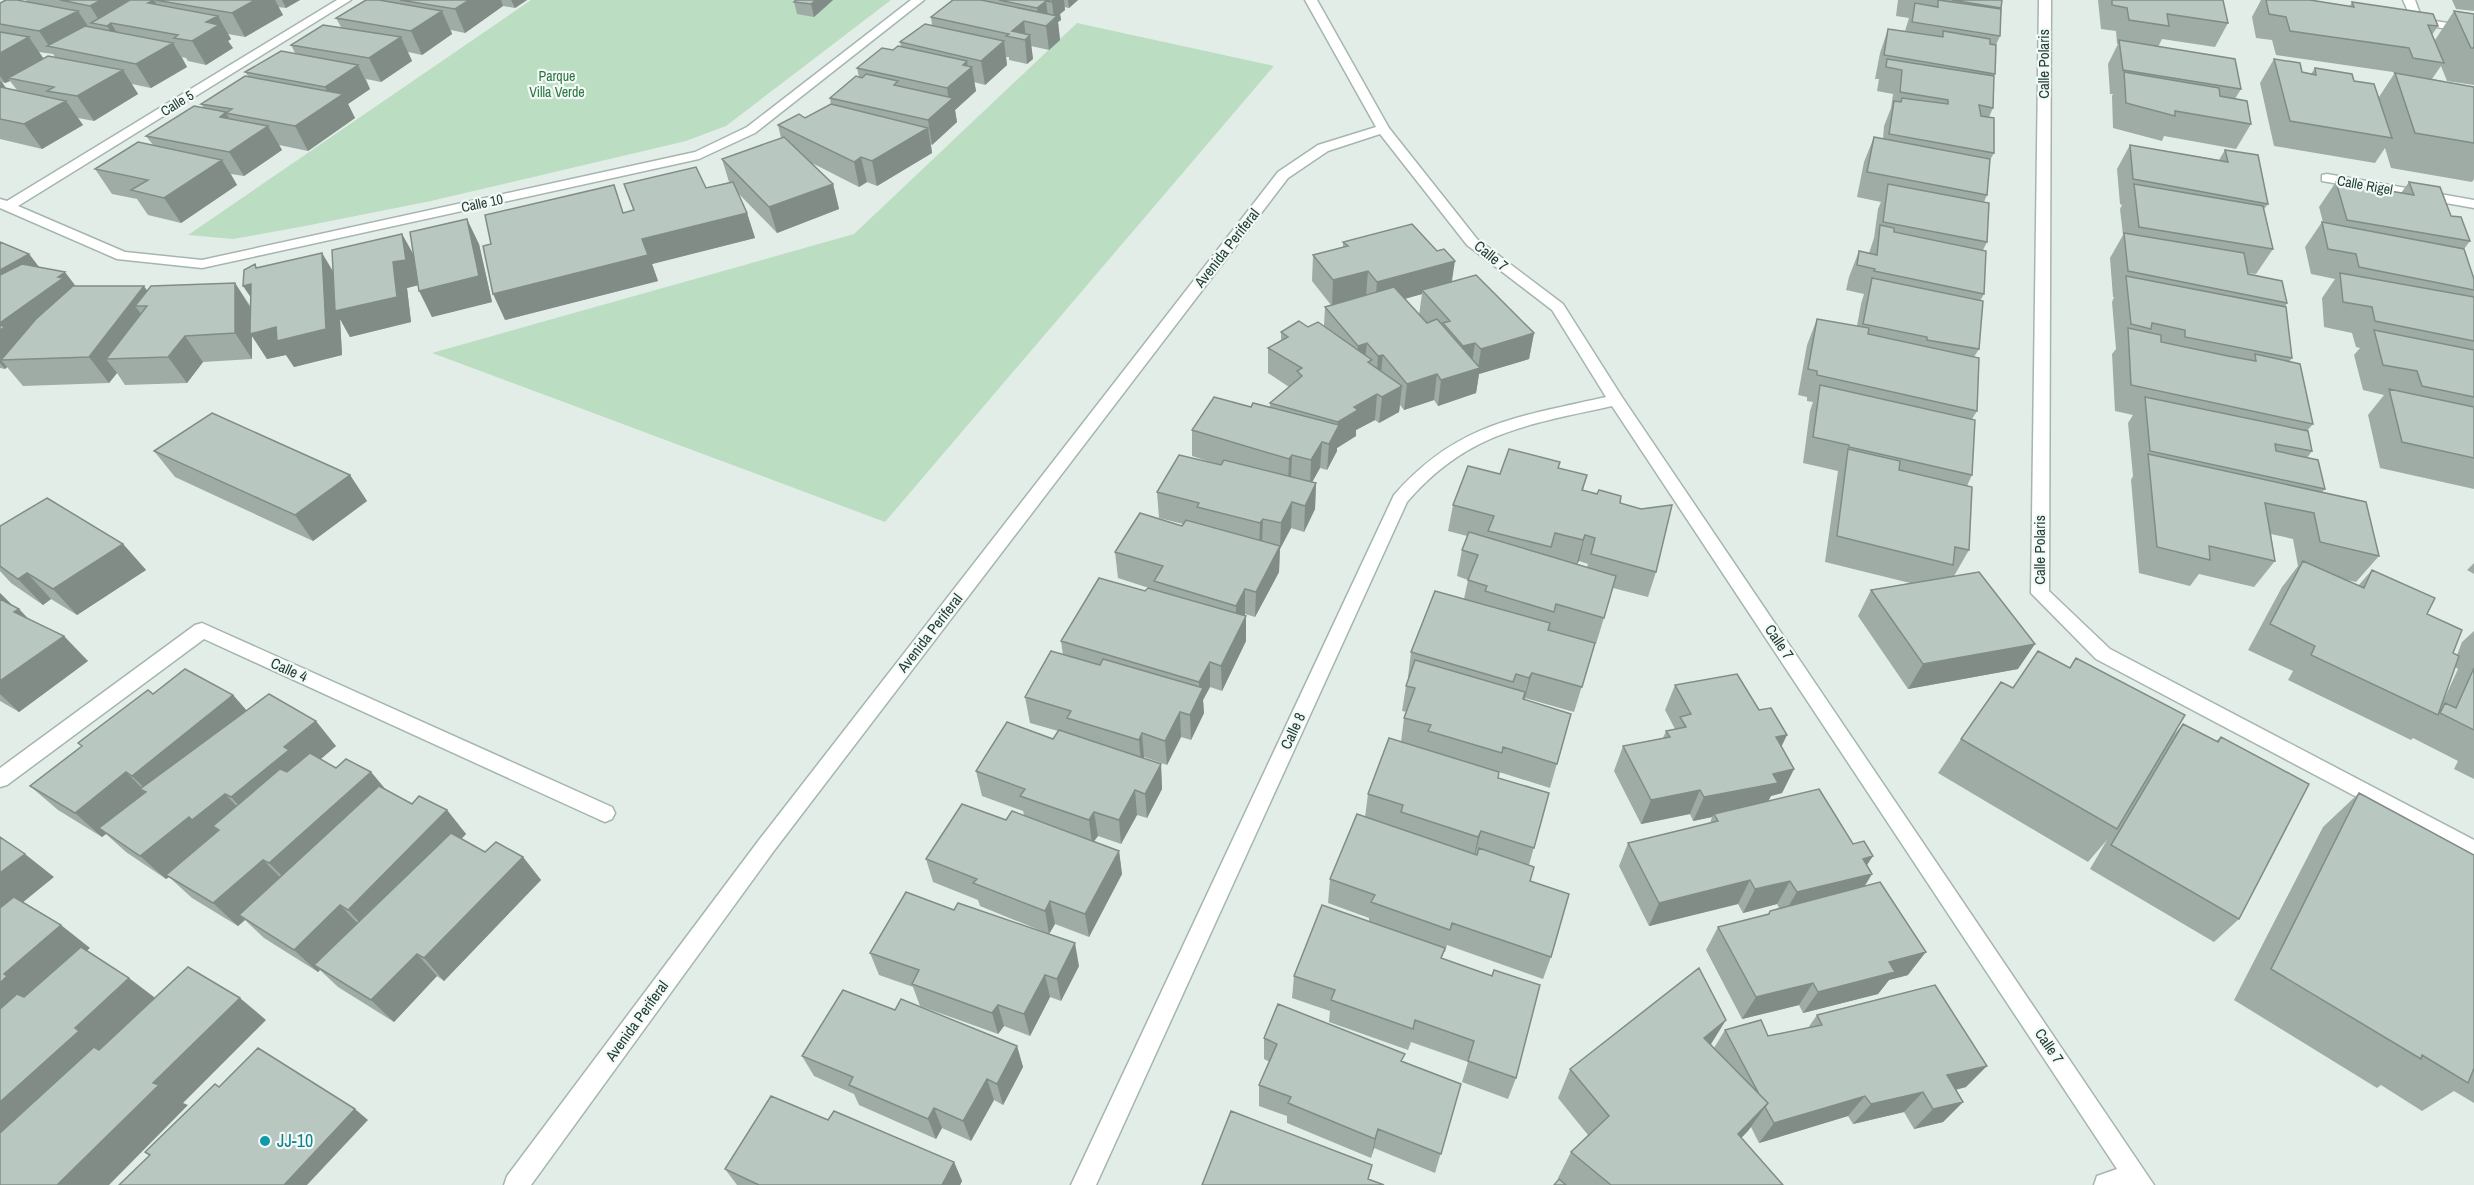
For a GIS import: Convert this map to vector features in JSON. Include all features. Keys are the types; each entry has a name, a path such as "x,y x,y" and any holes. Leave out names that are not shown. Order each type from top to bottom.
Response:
{"street":[{"name":"Calle 5","path":"4,205 345,0"},
{"name":"Calle 10","path":"4,205 122,256 202,264 699,155 752,130 918,0"},
{"name":"Calle 7","path":"1311,0 1383,129 1472,242 1558,307 1616,400 2139,1180"},
{"name":"Calle Polaris","path":"2045,0 2040,593 2103,654 2474,850"},
{"path":"2409,0 2412,21 2474,30"},
{"name":"Avenida Periferal","path":"516,1185 773,837 1283,175 1323,148 1383,129"},
{"name":"Calle Rigel","path":"2327,178 2474,204"},
{"name":"Calle 8","path":"1083,1185 1400,499 1414,480 1436,459 1481,433 1616,400"},
{"name":"Calle 4","path":"0,779 202,630 605,813"},
{"path":"2106,1185 2139,1180"}],"green space":[{"name":"Parque Villa Verde","path":"531,0 891,0 726,126 686,141 431,201 300,227 233,239 188,235"},
{"path":"1077,23 1274,66 885,522 432,353 854,234"}],"building":[{"path":"6,0 78,11 39,31 0,24 0,3"},
{"path":"60,0 101,0 90,6"},
{"path":"130,0 154,0 148,3 218,16 206,22 219,25 192,41 174,38 178,35 111,23 107,26 91,23"},
{"path":"155,0 255,0 232,13"},
{"path":"366,0 379,0 442,11 411,31 336,18"},
{"path":"400,0 469,0 455,9"},
{"path":"796,0 816,0 811,4 794,2"},
{"path":"953,0 981,0 1057,16 1046,26 1024,21 1012,31 1030,35 1025,40 1006,36 1009,34 931,17"},
{"path":"999,0 1054,0 1046,1 1037,8"},
{"path":"1938,0 2001,9 2000,36 1912,22 1915,3 1938,7"},
{"path":"1952,0 2002,0 2001,8"},
{"path":"2112,0 2223,0 2228,23 2167,14 2169,26 2129,20 2127,8 2112,5"},
{"path":"2266,0 2310,0 2354,7 2352,2 2433,14 2438,26 2428,25 2444,63 2413,58 2409,48 2290,31 2286,17 2269,14"},
{"path":"2454,11 2474,14 2474,48 2471,48"},
{"path":"925,24 1004,41 981,61 900,42"},
{"path":"323,25 401,37 369,58 291,45"},
{"path":"85,26 173,43 136,64 47,46"},
{"path":"1888,29 1943,37 1943,31 1990,39 1990,44 1996,45 1995,74 1884,55"},
{"path":"0,32 29,37 0,53"},
{"path":"2119,40 2235,59 2241,89 2123,70"},
{"path":"898,46 967,61 963,65 972,67 947,88 857,68 882,48 893,50"},
{"path":"281,51 358,65 325,87 245,72"},
{"path":"48,56 123,70 77,96 47,91 54,87 8,78"},
{"path":"1887,59 1994,76 1993,108 1979,105 1981,116 1994,118 1994,153 1889,134 1894,101 1901,102 1902,98 1948,104 1948,100 1900,92 1902,70 1886,67"},
{"path":"2274,59 2300,63 2302,72 2316,75 2315,68 2352,74 2354,81 2374,84 2392,138 2290,121"},
{"path":"2124,72 2219,88 2220,96 2247,101 2251,124 2175,111 2175,116 2126,103"},
{"path":"2395,73 2474,87 2474,143 2415,133"},
{"path":"866,74 898,81 894,85 953,98 928,120 830,98 856,76 862,78"},
{"path":"245,76 343,94 295,126 226,113 232,109 201,104"},
{"path":"0,87 66,101 24,124 0,119"},
{"path":"831,104 928,128 872,161 861,157 854,162 778,125 799,114 805,118"},
{"path":"194,106 226,112 220,117 268,126 229,152 146,136"},
{"path":"784,137 833,184 769,207 722,159"},
{"path":"1874,137 1990,159 1987,195 1867,172"},
{"path":"138,142 222,160 164,198 131,190 148,180 95,169"},
{"path":"2130,145 2228,162 2225,150 2258,155 2268,204 2133,179"},
{"path":"696,167 706,188 733,182 747,213 642,239 648,255 493,294 483,246 491,244 485,215 614,185 623,213 634,210 624,184"},
{"path":"2336,182 2414,195 2409,182 2440,187 2451,216 2461,217 2470,241 2347,220"},
{"path":"1888,184 1989,203 1987,242 1883,222"},
{"path":"2134,184 2263,206 2273,249 2139,227"},
{"path":"467,219 479,276 419,291 410,232"},
{"path":"2322,222 2464,249 2474,279 2474,290 2359,267 2356,254 2328,249"},
{"path":"1412,224 1437,251 1444,249 1455,261 1377,282 1368,271 1333,280 1313,255 1348,246 1343,242"},
{"path":"1880,225 1894,228 1894,232 1986,251 1984,294 1874,271 1875,269 1857,265 1859,251 1877,255"},
{"path":"2124,233 2244,253 2248,274 2282,281 2287,303 2128,271"},
{"path":"402,234 406,260 393,262 397,297 335,311 332,250"},
{"path":"0,242 29,254 0,270"},
{"path":"322,253 326,329 277,341 276,327 250,334 251,284 243,286 244,270 255,264 256,268"},
{"path":"22,264 65,272 58,277 63,278 0,323 0,275"},
{"path":"2340,273 2474,297 2474,341 2375,321 2372,307 2343,302"},
{"path":"1476,275 1534,333 1481,349 1475,343 1463,346 1443,323 1450,321 1422,290"},
{"path":"2126,276 2286,307 2292,358 2185,337 2185,330 2152,323 2151,329 2131,324"},
{"path":"1872,278 1983,301 1979,349 1927,340 1927,337 1863,324"},
{"path":"235,283 235,333 185,336 168,357 106,359 147,306 135,306 151,286"},
{"path":"73,286 144,286 89,357 1,360 36,319"},
{"path":"1394,287 1427,323 1437,319 1480,368 1441,380 1437,374 1407,384 1383,355 1378,356 1367,343 1358,346 1325,307"},
{"path":"1817,319 1869,328 1868,334 1979,358 1977,411 1817,375 1817,371 1808,369"},
{"path":"1299,321 1308,327 1318,322 1372,360 1368,362 1402,386 1382,397 1377,394 1354,407 1358,410 1338,422 1270,403 1302,376 1297,371 1302,368 1268,348 1288,337 1281,332"},
{"path":"2128,328 2161,335 2161,342 2256,361 2255,354 2300,364 2313,424 2131,385"},
{"path":"2374,330 2474,350 2474,397 2422,386 2417,371 2383,365"},
{"path":"1820,385 1975,420 1972,475 1813,437"},
{"path":"2389,389 2474,407 2474,458 2402,442"},
{"path":"1214,397 1251,407 1253,403 1339,425 1329,444 1322,442 1311,460 1292,455 1289,459 1192,430"},
{"path":"2145,397 2308,431 2312,451 2275,444 2276,451 2318,460 2325,489 2150,451"},
{"path":"212,413 350,475 295,515 154,451"},
{"path":"1509,449 1560,462 1558,468 1587,475 1582,490 1597,494 1599,490 1621,496 1620,503 1641,509 1672,505 1656,572 1591,554 1595,538 1585,535 1583,540 1555,533 1551,547 1488,531 1494,516 1453,505 1468,466 1500,474"},
{"path":"1848,449 1900,461 1899,470 1972,487 1969,550 1955,547 1953,565 1837,536"},
{"path":"2148,454 2366,502 2379,556 2320,542 2314,513 2265,503 2275,561 2209,546 2210,560 2157,547"},
{"path":"1179,455 1221,465 1224,460 1316,483 1305,506 1292,502 1281,523 1263,519 1260,523 1197,507 1199,503 1157,492"},
{"path":"47,498 123,544 53,589 27,573 18,579 0,566 0,526"},
{"path":"1140,513 1182,526 1186,520 1280,546 1256,592 1245,589 1236,606 1154,581 1163,566 1115,552"},
{"path":"1469,532 1616,576 1604,618 1556,604 1554,612 1485,591 1487,586 1468,580 1478,555 1462,550"},
{"path":"2303,561 2364,588 2372,570 2435,598 2427,614 2462,630 2453,653 2459,656 2438,715 2311,655 2315,646 2270,624"},
{"path":"1979,572 2035,644 1923,664 1871,590"},
{"path":"1099,578 1145,591 1148,588 1246,616 1221,666 1210,662 1199,682 1061,641"},
{"path":"1435,591 1550,623 1548,630 1595,643 1582,687 1532,673 1529,678 1516,674 1513,682 1411,652"},
{"path":"0,599 19,609 14,612 64,636 0,681"},
{"path":"1051,651 1100,665 1103,659 1203,688 1190,715 1180,712 1165,741 1142,733 1139,740 1067,718 1071,711 1025,697"},
{"path":"2038,651 2070,668 2076,658 2185,715 2117,829 1961,739 2001,682 2013,688"},
{"path":"1415,660 1525,692 1523,699 1571,714 1557,764 1503,747 1502,753 1428,731 1431,725 1404,718 1415,688 1406,686"},
{"path":"2474,668 2474,730 2440,713 2445,703 2456,708"},
{"path":"185,669 233,695 132,776 126,772 75,813 30,786 82,746 78,743 148,690 153,694"},
{"path":"1737,674 1759,710 1771,708 1787,735 1776,737 1794,769 1773,774 1778,783 1704,797 1700,790 1651,800 1623,746 1670,737 1666,731 1686,727 1680,717 1691,714 1675,685"},
{"path":"269,694 316,721 284,747 289,750 231,797 225,794 192,820 189,817 140,856 99,828 146,792 140,789"},
{"path":"1007,722 1053,739 1059,730 1161,764 1145,794 1135,790 1119,820 1094,812 1089,820 1020,796 1025,789 976,771"},
{"path":"2183,724 2218,742 2221,737 2309,784 2239,919 2111,845"},
{"path":"1389,738 1499,772 1498,778 1549,793 1534,848 1481,831 1478,837 1401,812 1403,805 1368,794"},
{"path":"310,753 336,768 346,759 371,772 269,863 263,860 213,903 166,875 219,830 213,826 280,769 287,772"},
{"path":"379,786 412,804 419,796 447,810 348,910 340,905 294,950 239,915"},
{"path":"1819,789 1853,844 1864,841 1873,856 1863,859 1872,874 1797,892 1790,881 1755,889 1750,880 1659,903 1628,843 1718,821 1714,814"},
{"path":"2359,793 2474,855 2474,1068 2468,1083 2422,1055 2421,1059 2271,969"},
{"path":"962,804 1006,820 1012,811 1119,851 1085,914 1050,901 1045,911 973,883 977,879 926,859"},
{"path":"1357,814 1477,855 1479,848 1534,867 1530,881 1569,894 1551,957 1452,923 1450,930 1371,902 1375,895 1330,879"},
{"path":"451,833 485,852 496,842 523,857 424,958 417,954 371,1000 314,965"},
{"path":"0,837 25,854 0,873"},
{"path":"1880,882 1926,952 1889,962 1895,972 1818,992 1813,983 1756,997 1718,927"},
{"path":"906,892 954,910 958,903 1075,943 1057,979 1045,975 1024,1014 998,1005 992,1013 912,984 919,970 870,953"},
{"path":"14,897 61,925 4,974 7,976 0,983 0,908"},
{"path":"1322,905 1445,948 1441,958 1492,976 1494,970 1540,985 1516,1078 1468,1061 1474,1041 1415,1020 1413,1029 1331,1000 1335,990 1294,976"},
{"path":"81,947 129,978 75,1028 79,1031 0,1102 0,1009 17,994 24,997"},
{"path":"188,967 240,998 153,1083 159,1085 57,1185 0,1185 0,1133 94,1047 99,1050"},
{"path":"1699,968 1726,1020 1704,1038 1768,1103 1738,1134 1783,1185 1611,1185 1571,1152 1609,1116 1570,1069"},
{"path":"1935,985 1987,1066 1947,1075 1963,1102 1933,1109 1923,1092 1871,1104 1865,1096 1774,1123 1765,1107 1768,1103 1759,1094 1725,1030 1761,1020 1768,1036 1822,1025 1817,1015"},
{"path":"843,990 895,1010 901,999 1017,1046 997,1084 987,1079 963,1121 934,1108 928,1119 849,1085 853,1077 802,1056"},
{"path":"1278,1004 1405,1054 1401,1061 1461,1084 1441,1154 1378,1129 1375,1139 1288,1103 1291,1097 1259,1085 1277,1044 1264,1038"},
{"name":"JJ-10","path":"258,1048 355,1109 284,1185 119,1185 150,1155 145,1152 215,1084 219,1087"},
{"path":"771,1096 828,1120 834,1111 954,1162 942,1185 759,1185 725,1169"},
{"path":"1231,1111 1372,1165 1368,1179 1384,1185 1202,1185"},
{"path":"1559,1179 1566,1185 1554,1185"}],"place":[{"name":"JJ-10","path":"265,1141"}]}
